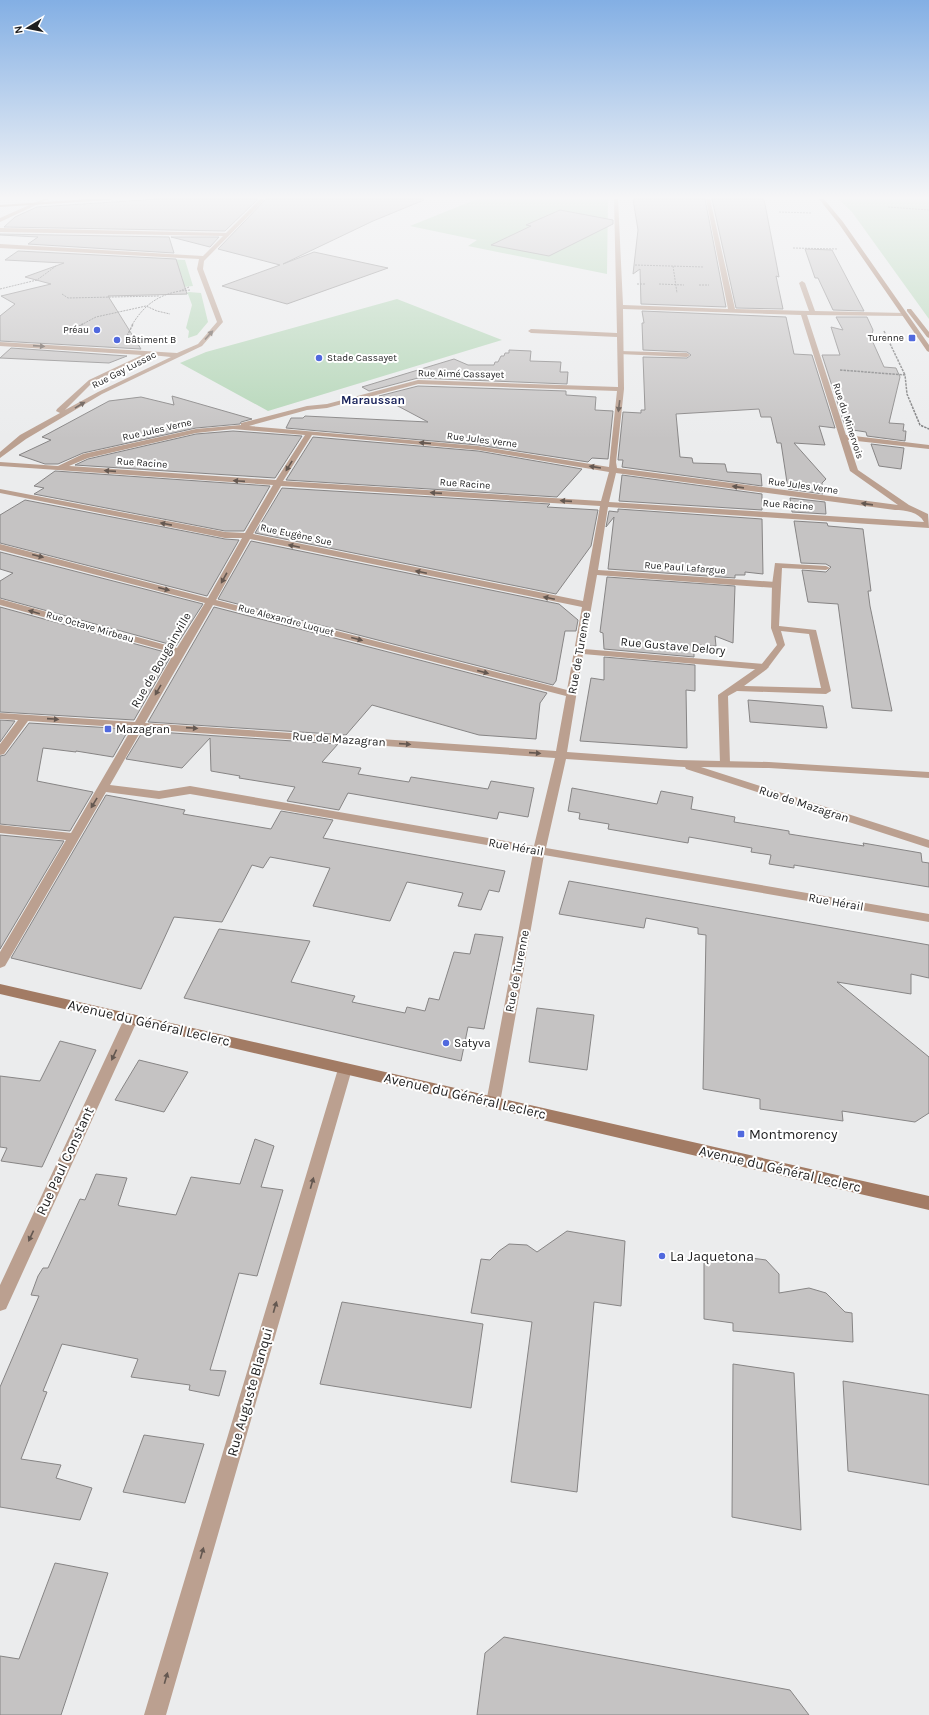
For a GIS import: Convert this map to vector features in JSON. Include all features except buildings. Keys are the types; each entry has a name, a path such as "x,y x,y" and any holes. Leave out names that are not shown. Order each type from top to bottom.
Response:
{"main road":[{"path":"878,279 929,350"},
{"path":"904,301 929,336"},
{"name":"Avenue du Général Leclerc","path":"0,989 929,1203"}],"street":[{"name":"Rue Gay Lussac","path":"0,456 23,437 100,393 200,345 220,322 204,279"},
{"name":"Rue de Turenne","path":"493,1103 539,851 561,755 604,504 613,470 612,462 621,389 619,279"},
{"path":"725,279 732,311"},
{"path":"802,283 813,313"},
{"path":"620,307 803,313 903,314"},
{"name":"Rue du Minervois","path":"803,313 854,470 906,507 925,516 929,524"},
{"path":"530,331 621,335"},
{"path":"0,344 177,355"},
{"name":"Rue Gay Lussac","path":"46,425 91,381 151,353"},
{"name":"Rue Aimé Cassayet","path":"233,427 307,408 327,406 418,382 621,389"},
{"name":"Rue Jules Verne","path":"59,468 86,456 196,431 233,427 310,432 478,448 613,470 895,508 906,507"},
{"name":"Rue de Bougainville","path":"0,963 103,788 278,483 310,432"},
{"path":"843,437 929,447"},
{"name":"Rue Racine","path":"0,464 929,524"},
{"name":"Rue Eugène Sue","path":"0,491 225,535 248,536 587,605"},
{"name":"Rue Alexandre Luquet","path":"0,547 571,694"},
{"name":"Rue Paul Lafargue","path":"592,572 776,585"},
{"name":"Rue Octave Mirbeau","path":"0,602 180,652"},
{"name":"Rue Gustave Delory","path":"579,651 764,667"},
{"name":"Rue de Mazagran","path":"0,716 678,763 725,764 929,775"},
{"path":"0,752 25,718"},
{"name":"Rue de Mazagran","path":"678,763 929,844"},
{"name":"Rue Hérail","path":"103,788 159,795 190,790 929,918"},
{"path":"0,829 74,837"},
{"name":"Rue Paul Constant","path":"0,1303 131,1019"},
{"name":"Rue Auguste Blanqui","path":"155,1715 345,1068"}],"lane":[{"path":"620,353 687,355"},
{"path":"725,764 722,696 764,667 781,645 775,628 778,564 826,568"},
{"path":"735,688 826,691 813,632 775,628"}],"path":[{"path":"0,289 38,279"},
{"path":"675,279 680,309"},
{"path":"659,284 684,285"},
{"path":"62,294 68,298 159,296 180,291"},
{"path":"127,336 131,326 146,306 159,296"},
{"path":"66,332 96,317 146,306 157,311 170,314"},
{"path":"877,314 905,375 907,394 920,425 929,429"},
{"path":"820,368 905,375"}],"green space":[{"path":"191,279 193,286 174,288 177,280"},
{"path":"900,279 929,279 929,319"},
{"path":"189,292 201,293 208,322 197,335 188,338 189,331 186,328 192,305 188,294 177,295"},
{"name":"Stade Cassayet","path":"397,299 502,340 268,411 180,363 206,352"}],"place":[{"name":"Préau","path":"97,330"},
{"name":"Turenne","path":"912,338"},
{"name":"Bâtiment B","path":"117,340"},
{"name":"Stade Cassayet","path":"319,358"},
{"name":"Mazagran","path":"108,729"},
{"name":"Satyva","path":"446,1043"},
{"name":"Montmorency","path":"741,1134"},
{"name":"La Jaquetona","path":"662,1256"}],"district":[{"name":"Maraussan","path":"373,400"}]}
